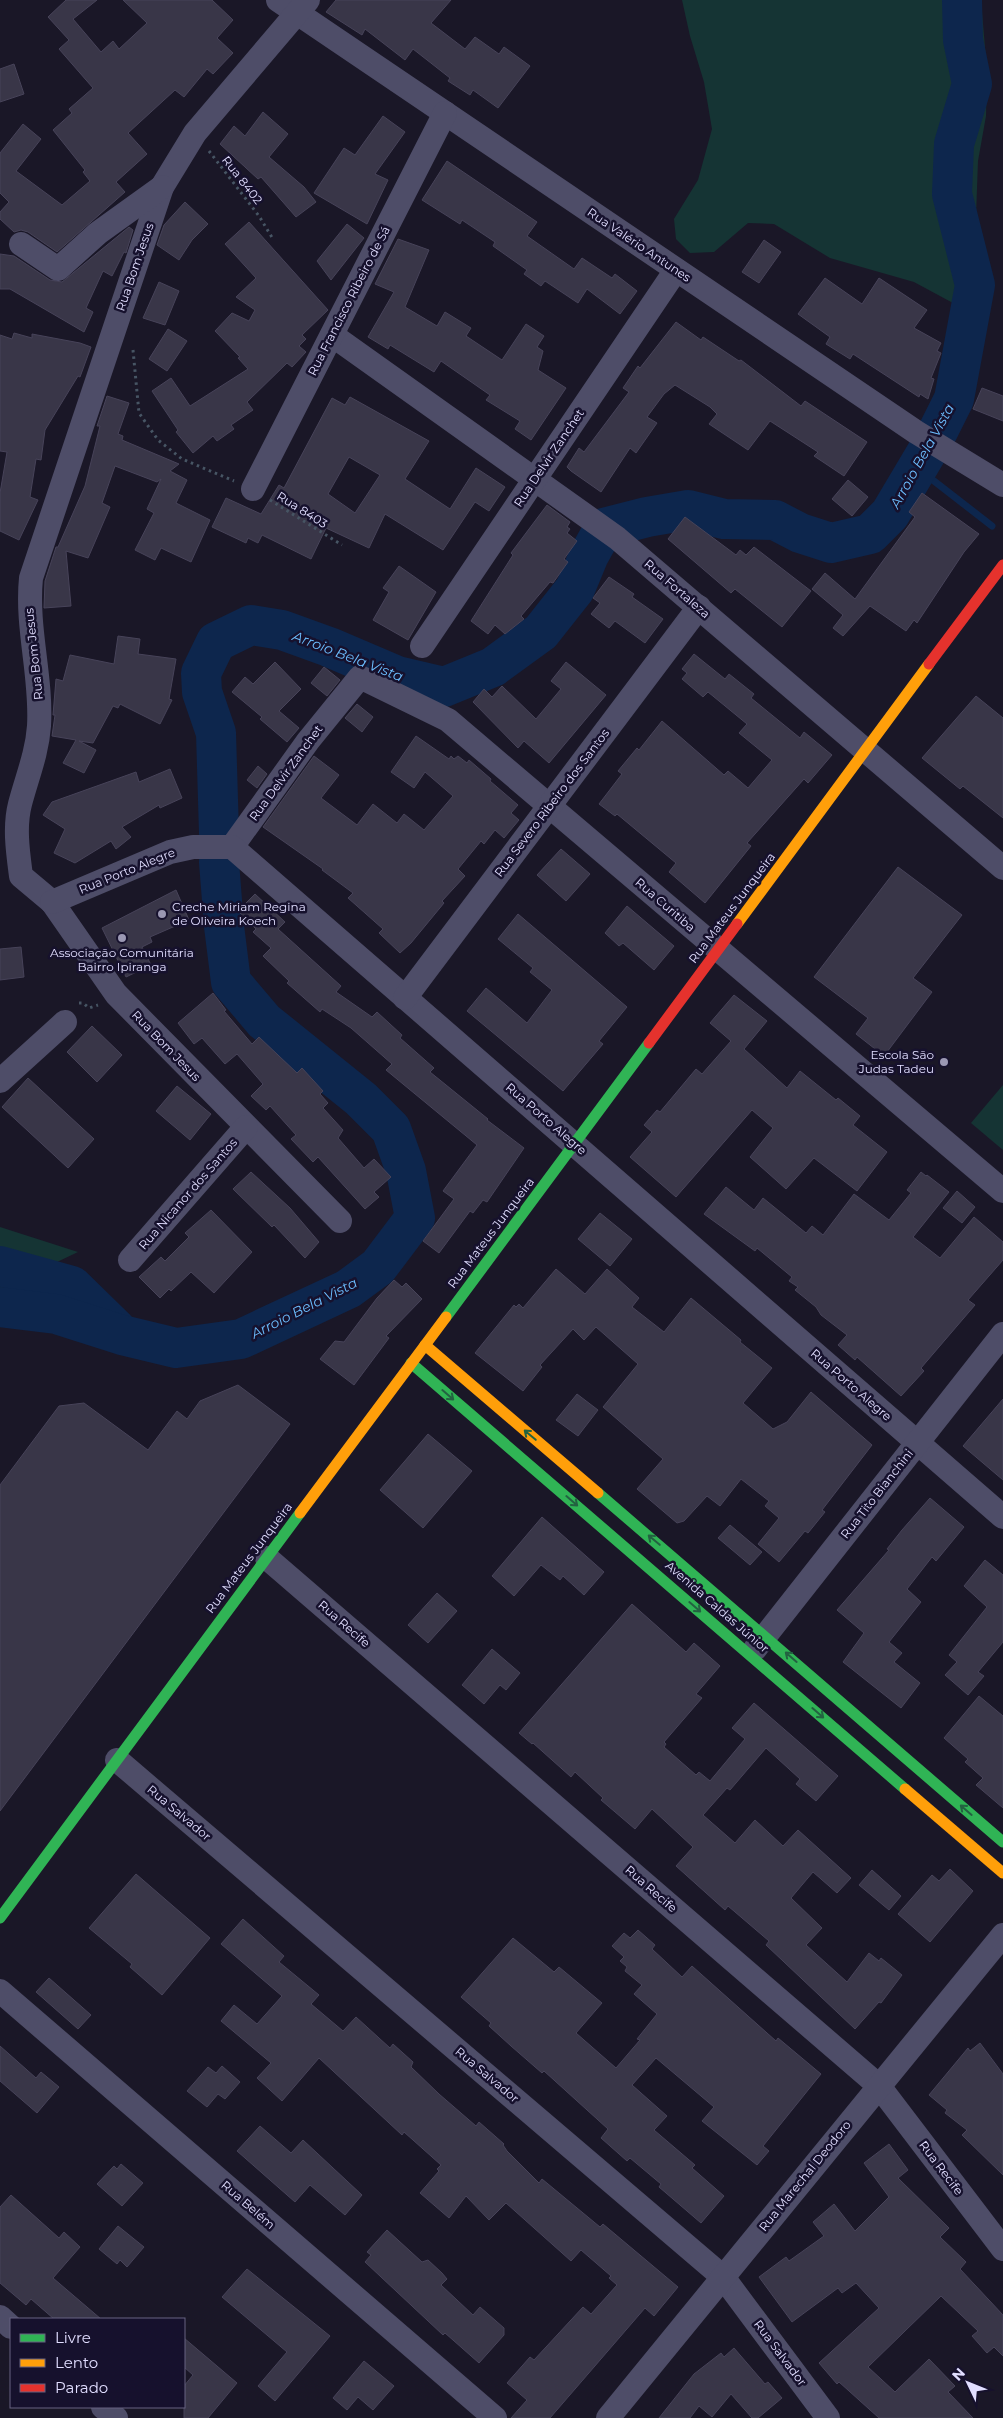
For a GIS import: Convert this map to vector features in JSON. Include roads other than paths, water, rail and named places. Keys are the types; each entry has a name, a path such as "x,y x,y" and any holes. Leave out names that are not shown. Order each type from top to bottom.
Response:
{"main road":[{"name":"Rua Mateus Junqueira","path":"0,1918 1003,564"},
{"name":"Avenida Caldas Júnior","path":"425,1345 766,1636 1003,1842"},
{"name":"Avenida Caldas Júnior","path":"411,1363 1003,1873"}],"street":[{"name":"Rua Valério Antunes","path":"294,4 445,113 676,270 916,432 1003,485"},
{"name":"Rua Bom Jesus","path":"294,4 195,133 162,187 31,578 28,605 39,698 37,750 10,808 20,876 52,902 116,994 340,1221"},
{"name":"Rua Francisco Ribeiro de Sá","path":"253,489 445,113"},
{"path":"21,244 58,269 110,224 162,187"},
{"name":"Rua Delvir Zanchet","path":"422,646 676,270"},
{"name":"Rua Fortaleza","path":"332,335 617,538 1003,868"},
{"name":"Rua Severo Ribeiro dos Santos","path":"405,998 698,608"},
{"name":"Rua Delvir Zanchet","path":"232,847 308,742 360,677"},
{"name":"Rua Curitiba","path":"360,677 448,720 1003,1191"},
{"name":"Rua Porto Alegre","path":"52,902 170,852 193,847 232,847 1003,1516"},
{"path":"0,860 20,876"},
{"path":"0,1081 64,1022"},
{"name":"Rua Nicanor dos Santos","path":"130,1260 246,1127"},
{"name":"Rua Tito Bianchini","path":"751,1654 1003,1334"},
{"name":"Rua Recife","path":"267,1558 879,2086 1003,2249"},
{"name":"Rua Salvador","path":"117,1760 723,2277 828,2418"},
{"name":"Rua Marechal Deodoro","path":"608,2418 1003,1935"},
{"name":"Rua Belém","path":"0,1991 495,2418"},
{"path":"0,2317 10,2326"},
{"path":"104,2408 116,2418"}],"waterway":[{"name":"Arroio Bela Vista","path":"219,833 216,733 202,692 201,673 216,642 251,625 282,630 329,647 397,676 444,687 493,667 541,632 575,589 589,555 604,528 647,517 688,510 724,519 775,520 800,533 831,543 870,534 890,514 931,445 954,399 975,285 952,194 954,144 972,84 963,40 962,0"},
{"path":"916,467 992,526"},
{"name":"Arroio Bela Vista","path":"0,1307 56,1314 122,1335 176,1348 241,1339 348,1289 378,1267 415,1218 406,1171 391,1129 361,1099 264,1021 231,982 219,862"},
{"name":"Arroio Bela Vista","path":"0,1266 72,1286 116,1329"}],"place":[{"name":"Creche Miriam Regina de Oliveira Koech","path":"162,914"},
{"name":"Associação Comunitária Bairro Ipiranga","path":"122,938"},
{"name":"Escola São Judas Tadeu","path":"944,1062"}]}
